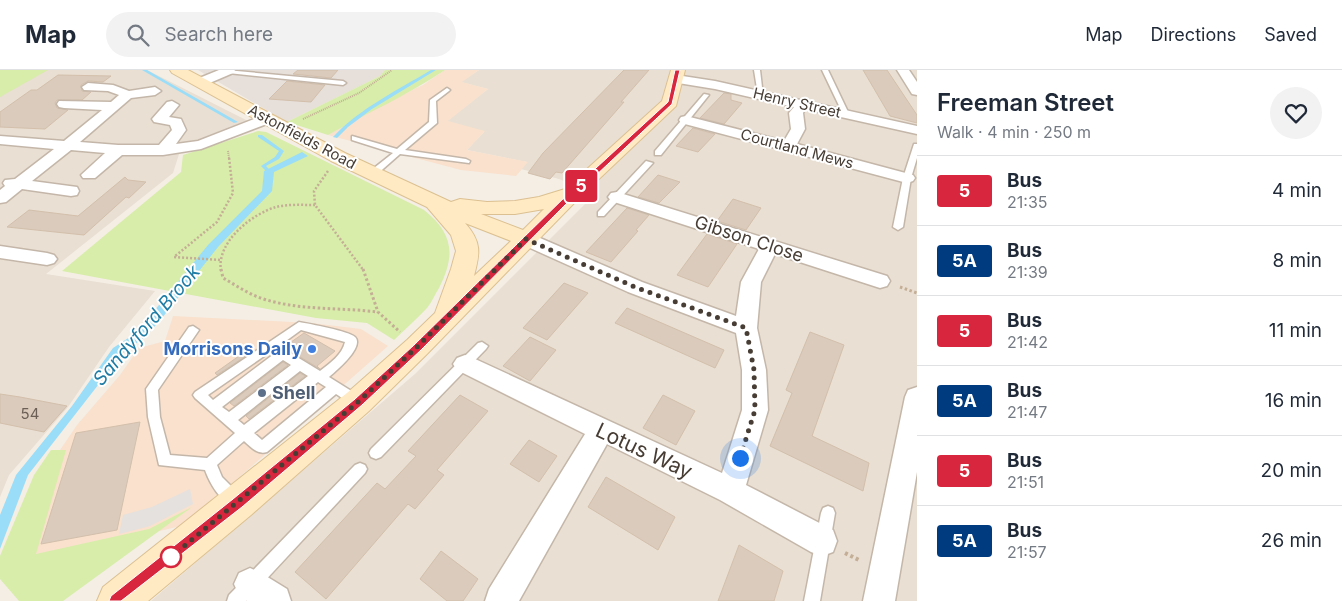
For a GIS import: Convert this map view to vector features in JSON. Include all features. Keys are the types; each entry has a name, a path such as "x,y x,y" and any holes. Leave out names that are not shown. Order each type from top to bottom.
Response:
{"street":[{"name":"Astonfields Road","path":"177,70 372,174 429,201 526,239"},
{"path":"201,82 228,70"},
{"path":"903,70 917,91"},
{"path":"116,601 238,503 346,394 417,347 574,192 670,103 677,74"},
{"name":"Henry Street","path":"677,74 917,130"},
{"path":"88,87 112,88 126,95"},
{"path":"0,198 67,146 126,95 155,91"},
{"path":"64,104 114,106"},
{"path":"788,147 798,129 796,113 802,104"},
{"path":"163,150 179,130 176,122 159,119 172,105"},
{"path":"0,140 118,150 183,149 215,140 267,119"},
{"name":"Courtland Mews","path":"686,120 908,178"},
{"path":"0,154 18,142"},
{"path":"89,175 118,150"},
{"path":"0,181 71,191"},
{"name":"Astonfields Road","path":"429,201 477,208 530,206 549,203 574,192"},
{"name":"Gibson Close","path":"618,197 880,281"},
{"name":"Astonfields Road","path":"429,201 458,228 467,245 464,267 447,317"},
{"path":"526,239 635,287 746,328"},
{"path":"730,491 755,410 754,370 746,328 752,282 770,245"},
{"path":"0,252 47,260"},
{"name":"Lotus Way","path":"473,355 601,430 730,491 822,541"},
{"path":"880,601 917,397"},
{"path":"501,601 601,430"}],"lane":[{"path":"228,70 343,84"},
{"path":"757,70 761,95"},
{"path":"824,70 846,114"},
{"path":"372,174 433,123 433,100 447,90"},
{"path":"658,153 706,95"},
{"path":"355,138 399,152 466,162"},
{"path":"898,227 917,146"},
{"path":"601,214 649,163"},
{"path":"210,464 244,433 318,377 346,355 350,349 351,340 339,335 299,326 270,346 199,395 228,420 244,433 262,448 346,394 318,377 270,346"},
{"path":"193,330 152,389 154,417 164,461 210,464"},
{"path":"213,407 283,354"},
{"path":"376,453 473,355"},
{"path":"228,420 299,365"},
{"path":"210,464 216,481 238,503"},
{"path":"253,595 360,469"},
{"path":"812,601 828,513"}],"path":[{"path":"285,128 359,93 392,70"},
{"path":"215,140 227,146 233,193 217,222 174,257 220,260"},
{"path":"338,157 314,191 315,205 366,273 378,312 417,347"},
{"path":"315,205 288,205 266,212 237,234 227,246 220,260 224,278 258,297 303,307 358,309 378,312"},
{"path":"822,541 884,573"}],"shaded area":[{"path":"0,70 147,70 248,121 180,151 173,173 46,274 155,291 109,347 68,407 9,475 0,497"},
{"path":"198,70 385,70 380,76 287,122"},
{"path":"445,70 479,70 462,82 488,89 448,121 485,131 467,150 528,162 516,176 461,170 328,135 374,109 423,85"},
{"path":"479,70 917,70 917,601 151,601 415,374 595,194 559,179 521,169 527,162 467,150 484,132 447,121 488,89 461,82"},
{"path":"173,316 311,323 361,329 388,346 185,525 28,562 60,450 77,425 120,375 139,348 165,341"},
{"path":"190,489 193,504 150,526 119,534 123,515 152,507"}],"green space":[{"path":"0,70 48,70 0,97"},
{"path":"385,70 445,70 402,96 328,135 287,122 380,76"},
{"path":"258,131 266,132 424,210 441,227 449,245 448,265 444,276 427,308 394,340 367,323 316,318 62,271 181,172 183,155"},
{"path":"51,450 66,450 36,554 149,529 192,507 63,601 19,601 0,579 0,556 34,475"}],"water":[{"path":"302,152 308,156 274,172 272,191 218,247 146,336 123,353 28,475 0,549 0,515 16,475 72,406 113,348 136,333 208,245 262,191 264,171"}],"building":[{"path":"298,70 338,70 331,78 293,74"},
{"path":"624,70 649,70 621,102 624,102 562,173 556,172 550,179 528,173 543,153"},
{"path":"863,70 887,70 917,115 917,123 890,116"},
{"path":"58,75 111,76 103,82 88,81 81,85 82,91 91,92 82,100 57,100 55,103 57,108 68,110 45,129 0,127 0,112 31,90 37,90"},
{"path":"287,81 325,85 311,102 269,99"},
{"path":"724,93 731,94 731,100 742,103 724,124 700,118"},
{"path":"693,128 715,134 698,152 676,146"},
{"path":"658,175 680,182 659,203 638,197"},
{"path":"125,177 128,180 146,182 129,198 126,197 84,235 7,227 29,210 78,216"},
{"path":"733,199 761,208 746,230 717,221"},
{"path":"627,208 649,215 636,230 638,231 611,262 586,252"},
{"path":"707,234 737,244 708,287 677,275"},
{"path":"564,283 588,293 547,340 523,328"},
{"path":"627,308 724,350 715,368 615,323"},
{"path":"810,332 844,345 812,436 869,463 863,491 770,446 792,393 786,390"},
{"path":"304,333 335,351 317,366 320,369 284,347"},
{"path":"530,337 556,350 530,381 503,366"},
{"path":"246,351 249,354 217,375 215,373"},
{"path":"283,362 288,365 234,406 230,403"},
{"path":"300,373 305,376 249,419 246,416"},
{"path":"0,394 67,406 44,432 0,423"},
{"path":"460,395 488,411 437,470 444,475 415,509 408,504 326,599 295,572 377,483 385,489 416,456 408,451"},
{"path":"663,395 695,411 676,445 643,428"},
{"path":"140,422 117,530 41,544 76,433"},
{"path":"529,440 557,456 539,482 510,464"},
{"path":"606,477 675,517 658,550 588,507"},
{"path":"739,545 783,571 774,601 718,601"},
{"path":"441,551 478,579 463,601 447,601 420,579"}],"waterway":[{"name":"Sandyford Brook","path":"144,70 236,122"},
{"path":"335,137 370,108 434,70"},
{"name":"Sandyford Brook","path":"260,136 282,151 277,158 263,166 269,171 268,178"}],"bus line":[{"name":"5","path":"116,601 238,503 358,402 417,347 574,192 670,103 673,97 678,70"}],"place":[{"name":"Morrisons Daily","path":"312,349"},
{"name":"Shell","path":"262,393"}],"route":[{"path":"171,557 358,402 417,347 526,239 635,287 746,328 754,370 755,410 740,458"}]}
